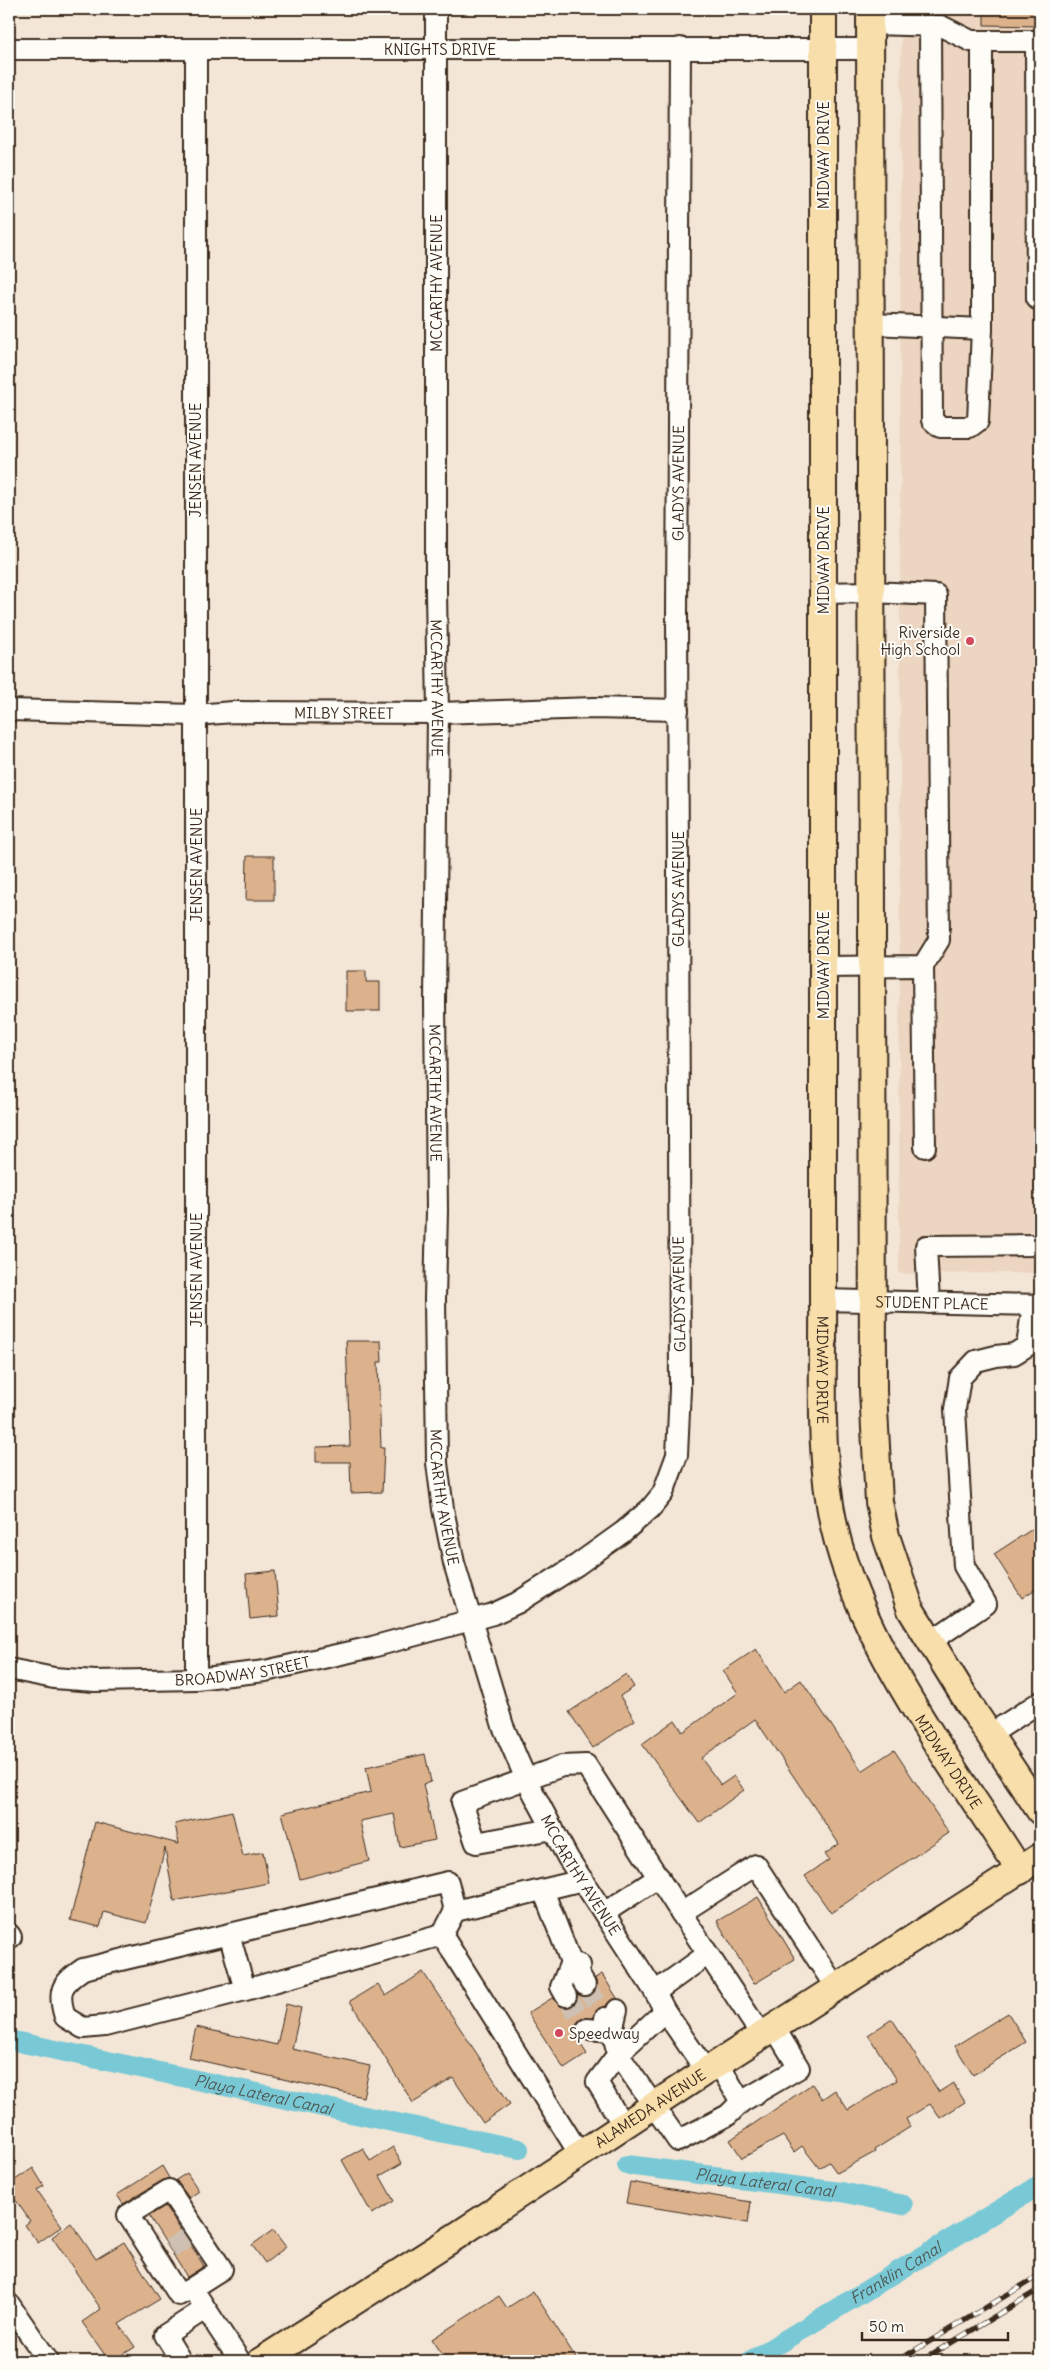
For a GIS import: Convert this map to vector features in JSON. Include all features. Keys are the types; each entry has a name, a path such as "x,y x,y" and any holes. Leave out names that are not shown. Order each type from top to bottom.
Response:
{"main road":[{"name":"MIDWAY DRIVE","path":"823,9 823,1300 826,1476 835,1527 850,1579 873,1631 909,1696 1030,1864"},
{"path":"870,27 873,1428 879,1502 898,1576 911,1610 989,1735 1040,1811"},
{"name":"ALAMEDA AVENUE","path":"261,2361 712,2067 1030,1864"}],"street":[{"name":"MCCARTHY AVENUE","path":"436,9 436,592 438,713 435,1002 438,1463 443,1509 454,1563 471,1621 504,1726 526,1779 583,1880 655,1992 665,2011 741,2102"},
{"name":"KNIGHTS DRIVE","path":"9,49 823,49 870,27 930,25 941,26 971,40 982,42 1038,41"},
{"path":"930,25 932,420 940,427 956,429 970,427 978,421 982,329 982,42"},
{"path":"1037,299 1038,41"},
{"name":"GLADYS AVENUE","path":"471,1621 517,1604 624,1532 650,1509 663,1493 678,1455 680,1389 677,297 680,48"},
{"name":"JENSEN AVENUE","path":"196,50 196,1679"},
{"path":"872,324 982,329"},
{"path":"823,593 872,592 936,595 939,940 922,966 925,1147"},
{"name":"MILBY STREET","path":"9,710 196,715 233,712 438,713 594,708 678,710"},
{"path":"823,967 873,968 922,966"},
{"path":"928,1303 926,1246 1040,1245"},
{"name":"STUDENT PLACE","path":"823,1300 1036,1305"},
{"path":"930,1642 986,1604 964,1566 955,1409 960,1378 976,1361 1014,1354 1027,1346 1036,1305"},
{"name":"BROADWAY STREET","path":"9,1669 54,1678 95,1681 196,1679 265,1671 372,1647 471,1621"},
{"path":"989,1735 1040,1702"},
{"path":"553,1829 476,1843 462,1802 562,1766 586,1765 708,1954 768,2032 799,2068 741,2102 728,2115 678,2141 618,2054 612,2020 587,2028"},
{"path":"681,1913 756,1864 836,1988"},
{"path":"604,1913 659,1877"},
{"path":"455,1911 583,1880"},
{"path":"448,1882 455,1911 442,1935 245,1990 105,2026 82,2028 64,2017 59,1999 66,1980 83,1969 448,1882"},
{"path":"543,1890 571,1962 561,1987 566,1996"},
{"path":"230,1934 245,1990"},
{"path":"442,1935 579,2153"},
{"path":"655,1992 708,1954"},
{"path":"571,1962 590,1968 590,1981"},
{"path":"623,2125 597,2082 618,2054 665,2011"},
{"path":"169,2190 192,2235 222,2269 192,2288 180,2295 163,2253 128,2215 169,2190"},
{"path":"192,2288 240,2361"},
{"path":"9,2304 48,2361"},
{"path":"181,2361 165,2335 205,2309"}],"shaded area":[{"name":"Riverside High School","path":"901,9 1040,9 1040,1273 899,1274"}],"building":[{"path":"984,9 1040,9 1040,26 984,25"},
{"path":"247,856 274,856 274,900 246,900"},
{"path":"346,971 366,971 366,982 380,982 380,1011 346,1011"},
{"path":"346,1341 381,1341 382,1362 378,1362 381,1448 384,1448 382,1492 351,1493 350,1462 316,1462 316,1447 350,1446"},
{"path":"1040,1524 1040,1586 1022,1598 994,1554"},
{"path":"275,1571 279,1616 250,1619 246,1574"},
{"path":"756,1649 784,1692 801,1680 862,1771 894,1750 949,1833 831,1913 805,1876 829,1860 825,1854 839,1844 755,1719 701,1758 721,1785 734,1776 744,1790 699,1823 642,1744 675,1720 683,1732 738,1693 723,1671"},
{"path":"626,1674 634,1687 620,1696 635,1720 593,1748 569,1712"},
{"path":"425,1754 431,1782 423,1784 435,1840 400,1847 394,1814 360,1821 369,1861 300,1879 282,1813 371,1792 366,1767"},
{"path":"232,1811 243,1856 263,1852 269,1883 174,1901 165,1848 146,1923 104,1912 100,1927 70,1920 95,1822 179,1844 175,1824"},
{"path":"758,1897 795,1959 754,1984 717,1921"},
{"path":"423,1972 510,2104 483,2123 453,2078 413,2103 350,2001 378,1984 386,1996"},
{"path":"602,1974 617,1998 606,2006 599,2008 593,2018 582,2018 578,2022 575,2036 587,2054 564,2069 528,2013 552,1998 560,2006 571,2007 576,2002 577,1994 586,1997 595,1991 597,1985 595,1978"},
{"path":"286,2004 301,2008 292,2049 370,2066 363,2097 189,2058 196,2027 277,2045"},
{"path":"1008,2013 1026,2042 973,2075 955,2046"},
{"path":"892,2019 939,2092 953,2083 965,2102 940,2118 930,2104 906,2119 910,2127 874,2150 875,2152 837,2173 829,2162 819,2168 802,2146 794,2152 783,2136 742,2158 730,2140 812,2084 822,2099 835,2090 848,2110 897,2080 868,2035"},
{"path":"393,2147 402,2163 380,2176 394,2201 372,2214 342,2160 363,2148 370,2161"},
{"path":"162,2166 169,2178 123,2204 117,2195"},
{"path":"33,2168 44,2186 37,2190 62,2226 38,2243 25,2225 30,2221 9,2190 9,2184"},
{"path":"187,2173 199,2191 189,2198 176,2180"},
{"path":"630,2182 751,2202 748,2223 626,2203"},
{"path":"165,2206 204,2266 187,2277 149,2216"},
{"path":"71,2223 96,2259 124,2242 160,2299 119,2324 135,2347 113,2361 109,2361 82,2322 101,2309 52,2237"},
{"path":"273,2230 286,2247 265,2263 252,2245"},
{"path":"533,2291 578,2361 487,2361 483,2355 474,2361 447,2361 432,2339 499,2296 507,2308"}],"waterway":[{"name":"Playa Lateral Canal","path":"9,2040 519,2149"},
{"name":"Playa Lateral Canal","path":"627,2165 841,2192 903,2205"},
{"name":"Franklin Canal","path":"750,2361 1040,2185"}],"tunnel":[{"path":"585,1985 605,2018"},
{"path":"566,1996 587,2029"},
{"path":"170,2249 187,2238"}],"railway":[{"path":"897,2361 1040,2275"},
{"path":"921,2361 1040,2289"}],"place":[{"name":"Riverside High School","path":"970,641"},
{"name":"Speedway","path":"559,2033"}]}
